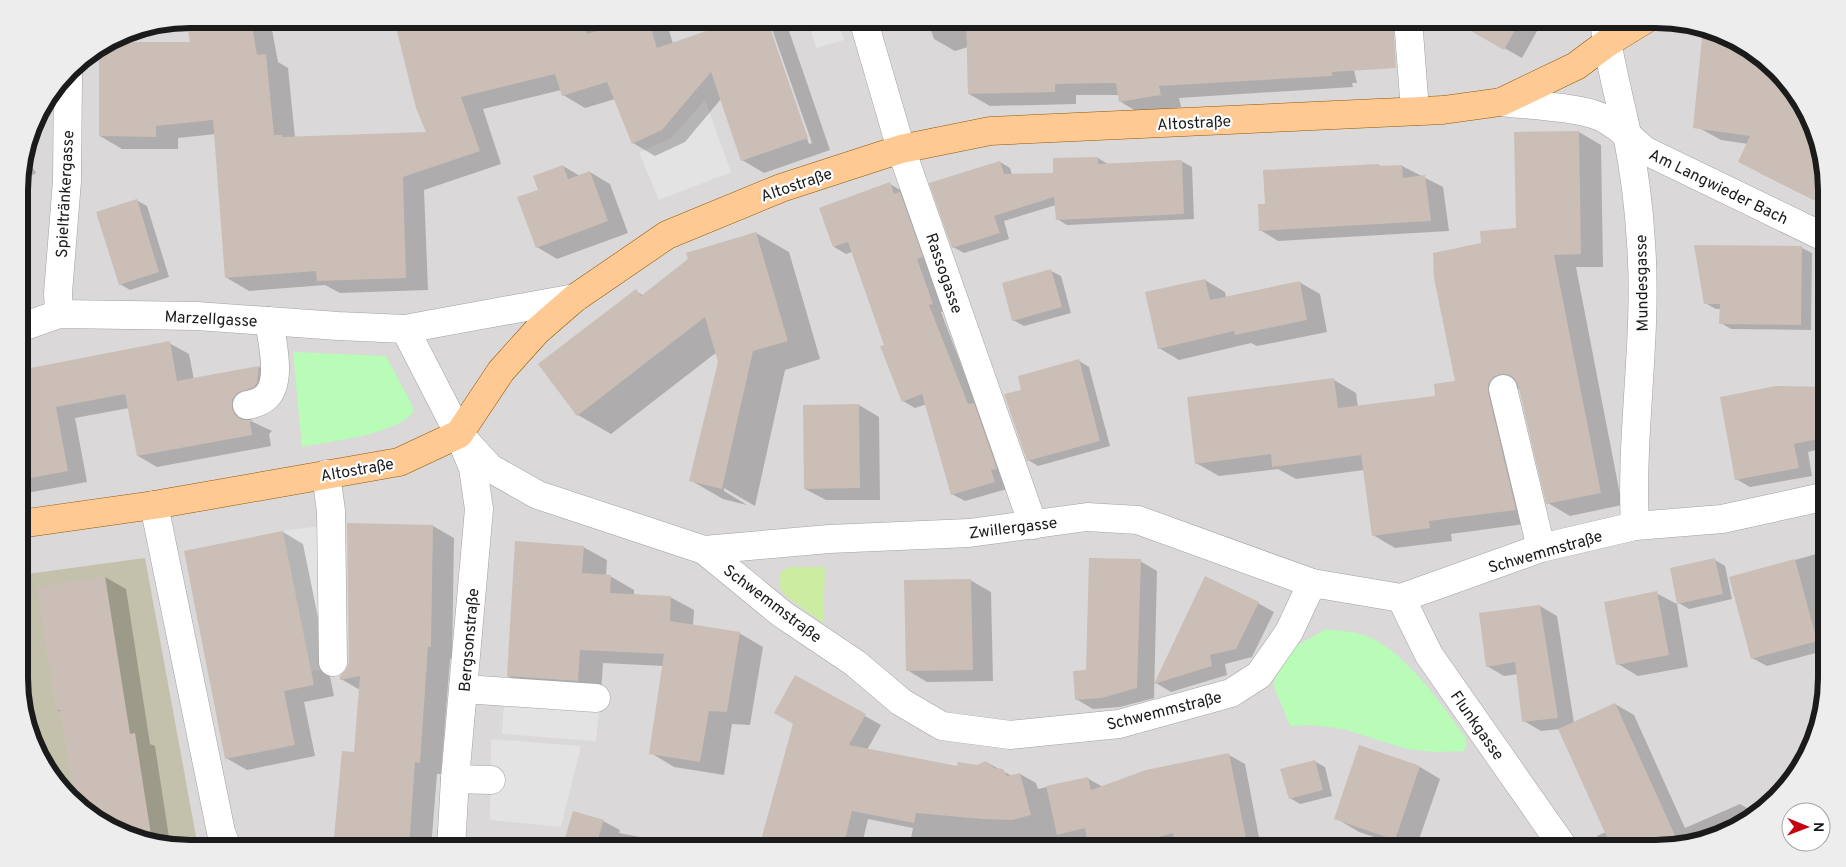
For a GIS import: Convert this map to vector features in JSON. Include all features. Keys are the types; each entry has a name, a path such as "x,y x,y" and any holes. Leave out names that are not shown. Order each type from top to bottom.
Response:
{"main road":[{"name":"Altostraße","path":"28,523 154,505 398,462 459,434 501,371 537,331 575,298 667,235 781,188 901,149 990,131 1443,110 1501,102 1576,66 1606,31"}],"street":[{"name":"Rassogasse","path":"866,28 901,149 1033,525"},
{"path":"1409,28 1415,111"},
{"name":"Mundesgasse","path":"1606,31 1627,134 1642,244 1642,346 1633,494 1635,526"},
{"name":"Spieltränkergasse","path":"59,314 58,294 67,181 68,83"},
{"name":"Am Langwieder Bach","path":"1501,102 1582,112 1601,117 1627,134 1644,150 1818,234"},
{"name":"Marzellgasse","path":"28,325 59,314 197,316 405,329 575,298"},
{"path":"247,405 257,403 265,398 271,391 275,379 269,321"},
{"path":"405,329 459,434"},
{"path":"1503,389 1541,548"},
{"name":"Schwemmstraße","path":"459,434 490,468 538,495 704,550 782,614 855,663 901,702 942,726 1010,735 1119,724 1231,693 1259,674 1289,632 1312,584 1401,598 1541,548 1635,526 1722,519 1818,498"},
{"name":"Bergsonstraße","path":"451,840 455,778 479,509 473,468 459,434"},
{"path":"326,474 331,511 333,662"},
{"path":"154,505 224,840"},
{"name":"Zwillergasse","path":"704,550 829,539 969,533 1086,517 1138,520 1312,584"},
{"name":"Flunkgasse","path":"1401,598 1429,655 1558,839"},
{"path":"464,689 596,698"},
{"path":"455,778 491,780"}],"shaded area":[{"path":"179,28 1667,28 1698,33 1718,40 1737,49 1755,61 1785,91 1797,109 1806,128 1813,148 1817,169 1818,677 1815,709 1806,739 1797,758 1785,776 1755,806 1737,818 1718,827 1698,834 1667,839 190,840 158,836 128,827 109,818 91,806 61,776 49,758 40,739 33,719 29,698 28,179 33,148 44,118 61,91 83,68 109,49 128,40 158,31"},
{"path":"810,28 841,28 844,40 816,48"},
{"path":"705,100 731,172 659,200 639,153 671,138"},
{"path":"320,526 322,670 311,671 283,531"},
{"path":"145,558 197,840 169,838 138,831 109,818 75,792 49,758 33,719 29,698 28,574"},
{"path":"504,705 599,712 596,741 502,734"},
{"path":"491,739 581,746 561,827 490,820"}],"green space":[{"path":"293,352 386,356 414,411 393,426 379,431 302,447"},
{"path":"789,567 825,567 823,623 786,596 779,587 780,573"},
{"path":"1326,629 1366,636 1385,646 1399,657 1423,682 1465,737 1467,744 1464,751 1435,752 1407,749 1343,729 1312,725 1290,726 1273,684 1287,651"}],"building":[{"path":"187,28 252,28 257,55 266,54 274,135 282,135 282,137 426,132 416,108 396,28 585,28 587,34 607,28 651,28 657,48 715,28 770,28 808,138 741,161 711,72 662,130 632,144 607,82 562,96 555,74 461,97 480,151 403,177 406,278 317,281 316,271 225,278 213,120 156,126 156,137 99,136 99,56 124,42 190,42"},
{"path":"966,28 1394,28 1396,68 1332,72 1332,76 1159,86 1161,95 1119,102 1116,83 1055,84 1055,92 968,94"},
{"path":"1466,28 1516,28 1504,50"},
{"path":"1702,35 1737,49 1755,61 1785,91 1797,109 1813,148 1817,169 1818,202 1738,162 1750,136 1693,128"},
{"path":"1579,131 1581,254 1554,255 1601,493 1546,504 1518,385 1514,378 1507,374 1493,377 1488,384 1488,392 1516,510 1429,521 1430,528 1372,536 1361,455 1272,467 1271,454 1195,464 1187,397 1334,378 1338,408 1435,396 1434,384 1455,381 1434,278 1433,253 1481,243 1480,231 1516,228 1514,132"},
{"path":"1098,157 1098,164 1182,160 1184,214 1056,220 1054,197 994,216 1000,233 952,248 929,183 1000,161 1004,174 1053,173 1053,158"},
{"path":"1379,164 1379,166 1402,165 1403,178 1425,175 1431,221 1259,231 1258,204 1265,204 1263,170"},
{"path":"563,165 568,179 590,171 608,221 536,248 517,197 538,190 533,176"},
{"path":"890,182 894,194 900,192 923,257 917,259 933,304 929,305 968,404 974,403 997,469 991,470 995,482 951,495 922,394 902,402 880,346 884,345 848,242 833,247 819,208"},
{"path":"137,199 159,272 119,285 96,212"},
{"path":"756,232 788,341 753,351 722,489 689,481 718,362 705,317 577,416 538,364 636,289 641,296 688,259 686,253"},
{"path":"1694,245 1802,246 1801,325 1719,324 1720,304 1704,304"},
{"path":"1051,269 1062,307 1012,321 1002,283"},
{"path":"1205,279 1210,300 1300,281 1307,320 1235,335 1234,331 1158,349 1145,292"},
{"path":"170,341 177,381 259,366 257,383 254,387 237,393 232,400 232,408 235,415 242,420 254,420 250,422 252,435 137,456 125,394 56,407 68,471 28,478 28,368"},
{"path":"1079,359 1100,441 1027,461 1004,394 1021,390 1018,376"},
{"path":"1776,386 1818,387 1818,439 1794,444 1799,468 1735,480 1720,397"},
{"path":"859,404 860,488 804,489 803,405"},
{"path":"347,523 433,525 431,647 428,647 420,763 415,762 410,840 334,840 342,751 354,752 360,676 340,680 340,676 346,670 349,662"},
{"path":"283,531 314,685 284,691 295,745 225,759 184,551"},
{"path":"515,541 584,546 582,573 611,575 610,593 671,596 670,621 740,632 727,712 709,711 700,762 649,754 664,654 580,650 578,681 507,676"},
{"path":"1089,558 1141,559 1137,688 1102,698 1075,700 1073,671 1086,670"},
{"path":"1715,558 1723,594 1677,604 1670,568"},
{"path":"1795,559 1817,641 1751,659 1729,577"},
{"path":"105,576 130,734 135,733 151,834 138,831 109,818 91,806 73,790 60,710 56,710 36,587"},
{"path":"1205,576 1259,602 1236,649 1210,655 1212,666 1154,684"},
{"path":"971,579 973,670 906,671 904,580"},
{"path":"1657,591 1669,655 1616,665 1604,602"},
{"path":"1540,605 1558,718 1522,722 1515,662 1486,667 1479,613"},
{"path":"795,675 866,714 849,745 957,766 958,762 977,765 986,761 994,768 1003,769 1007,776 1020,773 1031,815 1012,820 916,813 914,823 852,811 845,840 761,840 793,724 774,713"},
{"path":"1615,703 1676,838 1608,839 1558,729"},
{"path":"1359,745 1420,766 1395,839 1334,819"},
{"path":"1229,753 1246,839 1174,839 1173,833 1150,839 1087,839 1085,828 1057,835 1046,786 1088,777 1091,790 1146,770"},
{"path":"1315,760 1323,790 1289,799 1280,769"},
{"path":"573,811 604,820 598,840 564,840"}]}
